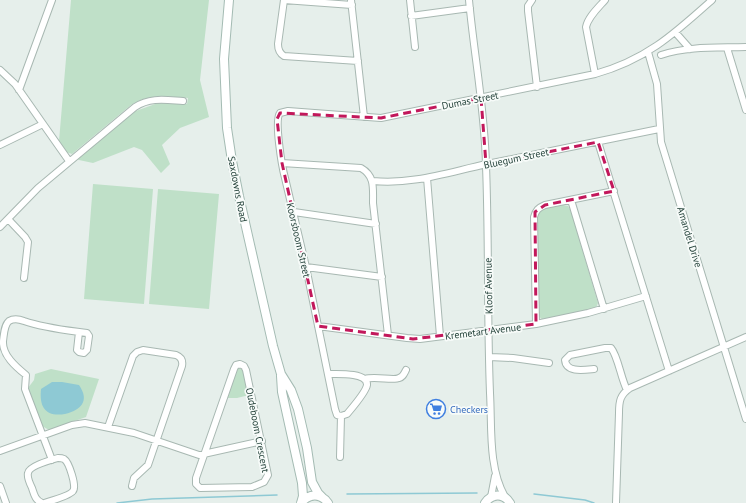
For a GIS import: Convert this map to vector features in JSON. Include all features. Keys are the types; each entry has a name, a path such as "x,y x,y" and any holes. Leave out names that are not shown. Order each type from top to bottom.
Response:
{"street":[{"path":"19,90 52,0"},
{"name":"Saxdowns Road","path":"229,0 224,59 231,154 269,331 281,374 282,392 302,483 303,496 301,503"},
{"path":"358,61 284,56 278,49 284,0 352,2 364,117"},
{"path":"410,0 415,47"},
{"name":"Kloof Avenue","path":"469,0 486,164 488,330 492,446 499,486 509,501"},
{"path":"532,0 528,6 528,11 537,87"},
{"path":"595,74 586,27 605,0"},
{"name":"Dumas Street","path":"288,111 380,118 537,87 611,70 648,52 675,32 712,0"},
{"path":"411,16 470,8"},
{"path":"675,32 690,49"},
{"path":"661,55 676,50 746,47"},
{"path":"727,48 746,110"},
{"name":"Amandel Drive","path":"648,52 657,84 661,142 746,419"},
{"path":"0,70 19,90 69,161"},
{"path":"0,226 38,188 139,104 153,100 183,101"},
{"name":"Koorsboom Street","path":"288,111 280,113 277,118 282,163 306,267 334,409 338,415 341,416"},
{"path":"0,145 44,124"},
{"name":"Bluegum Street","path":"373,181 392,183 427,178 486,164 659,129"},
{"path":"598,142 669,371"},
{"path":"282,163 361,168 370,175 373,181 373,202 388,335"},
{"path":"427,178 440,336"},
{"path":"536,324 535,212 538,208 545,205 614,191"},
{"path":"571,200 604,309"},
{"path":"294,212 376,224"},
{"path":"8,219 28,242 24,278"},
{"path":"306,267 382,278"},
{"name":"Kremetart Avenue","path":"318,326 413,339 536,324 604,309 646,296"},
{"path":"52,460 25,389 26,375 18,368 4,350 3,344 5,326 10,321 18,319 42,327 79,332"},
{"path":"616,503 620,401 622,394 627,390 746,337"},
{"path":"594,369 579,370 569,368 566,366 565,360 570,355 611,348 627,390"},
{"path":"108,427 133,356 136,353 143,350 176,354 181,358 182,366 148,465 134,478 132,486"},
{"path":"489,357 512,358 549,363"},
{"name":"Oudeboom Crescent","path":"238,364 244,366 262,441 268,475 264,482 252,487 200,488 195,482 204,454 234,369 238,364"},
{"path":"328,374 349,374 365,379 376,377 397,379 403,375 406,370"},
{"name":"Saxdowns Road","path":"281,374 298,409 307,448 310,476 314,488 327,501"},
{"path":"340,457 341,416 347,414 366,390 367,384 365,379"},
{"path":"0,452 78,423 108,427 134,433 194,454 204,454 262,441"},
{"path":"60,458 66,460 75,487 71,493 43,503 38,502 28,476 28,472 32,467 52,460 60,458"},
{"name":"Kloof Avenue","path":"488,500 496,474"},
{"path":"0,486 6,503"},
{"path":"301,503 307,497 314,495 327,501"},
{"path":"488,500 498,495 509,501"}],"highlighted area":[{"path":"481,98 486,164 598,142 614,191 545,205 535,212 536,324 413,339 318,326 282,163 277,119 280,113 381,118"}],"green space":[{"path":"71,0 209,0 200,80 209,117 180,128 162,145 170,164 161,173 142,150 134,147 93,163 77,159 133,112 158,103 187,104 188,98 152,97 138,101 131,105 72,154 66,152 59,141"},
{"path":"93,184 153,189 144,304 84,299"},
{"path":"158,189 219,194 209,309 149,304"},
{"path":"551,206 568,206 571,211 598,303 596,308 593,309 542,319 538,316 536,217 538,213 544,209"},
{"path":"239,368 244,371 249,395 237,398 226,398 236,369"},
{"path":"51,369 99,379 86,417 49,430 42,426 28,388 34,380 35,374"}],"water":[{"path":"52,382 79,385 84,396 82,404 75,410 65,414 53,414 45,410 41,401 41,389"}],"waterway":[{"path":"347,494 477,493"},
{"path":"534,494 585,500 594,503"},
{"path":"117,503 152,499 277,495"}],"place":[{"name":"Checkers","path":"436,409"}]}
